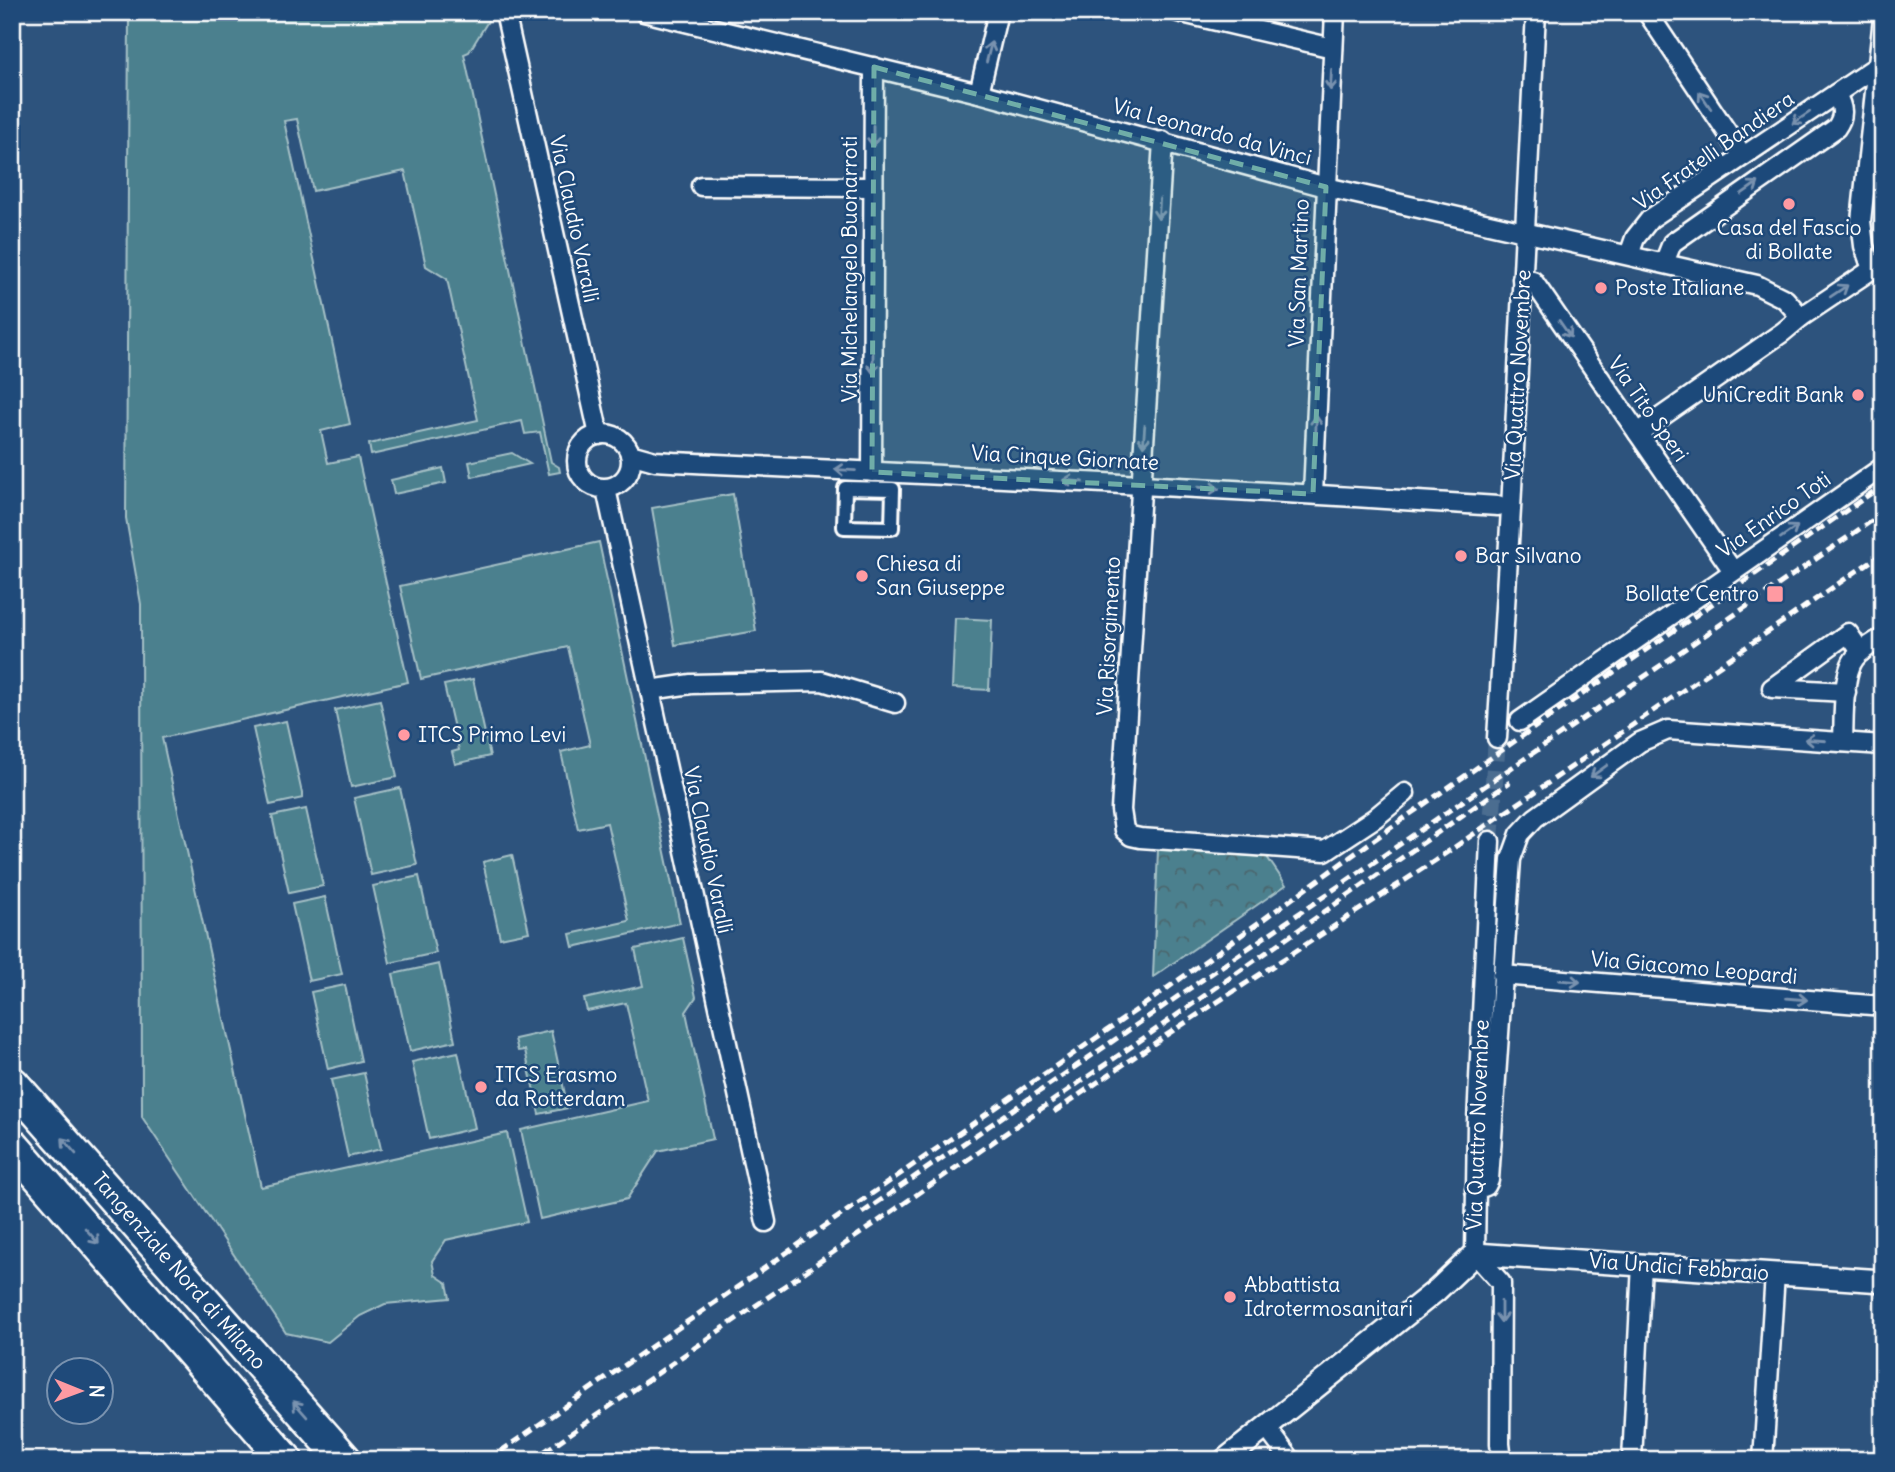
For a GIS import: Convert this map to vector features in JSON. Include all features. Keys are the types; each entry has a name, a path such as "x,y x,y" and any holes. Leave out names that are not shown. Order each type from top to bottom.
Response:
{"highway":[{"path":"12,1068 44,1118"},
{"name":"Tangenziale Nord di Milano","path":"12,1083 345,1460"},
{"name":"Tangenziale Nord di Milano","path":"12,1145 286,1460"}],"street":[{"name":"Via Claudio Varalli","path":"505,12 599,435"},
{"name":"Via Leonardo da Vinci","path":"644,12 676,16 979,93 1326,187 1769,289 1785,299 1801,317"},
{"path":"979,93 999,12"},
{"path":"1178,12 1333,48"},
{"name":"Via San Martino","path":"1313,494 1335,12"},
{"name":"Via Quattro Novembre","path":"1497,738 1536,12"},
{"path":"1647,12 1743,156"},
{"path":"1638,433 1878,265 1864,246 1861,221 1883,18"},
{"name":"Via Fratelli Bandiera","path":"1629,255 1635,238 1650,219 1880,64"},
{"name":"Via Michelangelo Buonarroti","path":"872,472 874,67"},
{"path":"1664,263 1672,243 1836,128 1843,116 1843,109 1836,94"},
{"name":"Via Risorgimento","path":"1163,141 1121,810 1124,830 1131,836 1140,838 1325,851 1405,793"},
{"path":"701,187 873,187"},
{"name":"Via Tito Speri","path":"1522,279 1532,281 1733,571"},
{"path":"599,435 618,438 630,454 629,473 615,486 606,489 597,488 584,481 576,462 584,442 599,435"},
{"name":"Via Cinque Giornate","path":"630,454 672,463 1141,485 1498,506"},
{"name":"Via Enrico Toti","path":"1520,720 1883,467"},
{"path":"845,488 893,489 892,528 844,527 845,488"},
{"name":"Via Claudio Varalli","path":"606,489 766,1222"},
{"path":"1846,692 1772,688 1848,633 1861,652"},
{"path":"1843,742 1846,692 1851,665 1861,652 1883,637"},
{"path":"650,690 691,684 822,681 895,703"},
{"path":"1475,1190 1486,1186 1489,1180 1511,859 1520,834 1535,818 1640,742 1668,730 1883,745"},
{"name":"Via Quattro Novembre","path":"1225,1460 1437,1290 1475,1254 1475,1190 1490,841"},
{"name":"Via Giacomo Leopardi","path":"1502,975 1883,1006"},
{"path":"1475,1254 1501,1283 1502,1460"},
{"name":"Via Undici Febbraio","path":"1475,1254 1883,1281"},
{"path":"1632,1460 1642,1264"},
{"path":"1763,1460 1775,1274"},
{"path":"1266,1427 1291,1460"}],"highlighted area":[{"path":"874,67 1326,187 1313,494 872,472"}],"green space":[{"path":"129,12 486,12 488,21 469,52 464,54 551,462 559,467 560,472 549,474 540,432 525,434 522,421 371,455 369,444 478,420 447,279 426,266 405,171 313,191 297,119 284,121 350,424 321,431 328,463 358,457 408,682 162,738 261,1187 507,1133 527,1222 446,1240 432,1261 435,1275 447,1283 450,1298 385,1304 360,1316 328,1342 286,1333 142,1117 141,604 126,518"},
{"path":"512,453 530,464 472,477 469,462"},
{"path":"443,468 446,483 394,494 391,480"},
{"path":"733,494 756,631 675,645 652,508"},
{"path":"599,542 680,923 573,947 570,934 629,921 607,823 578,829 561,752 590,745 568,647 421,679 400,586"},
{"path":"955,618 992,620 989,690 952,688"},
{"path":"473,679 490,756 455,764 452,752 459,750 444,685"},
{"path":"380,700 397,777 351,787 335,710"},
{"path":"286,721 303,798 270,805 253,728"},
{"path":"400,788 417,865 371,875 354,798"},
{"path":"306,809 323,886 289,893 272,816"},
{"path":"1158,849 1267,857 1286,885 1153,977"},
{"path":"512,855 529,932 500,938 483,862"},
{"path":"419,876 436,953 390,963 373,886"},
{"path":"325,897 342,974 309,981 292,904"},
{"path":"683,938 696,997 686,1012 713,1139 658,1151 627,1199 540,1219 521,1130 648,1101 626,1003 587,1011 584,999 643,986 635,949"},
{"path":"439,964 455,1041 410,1051 393,974"},
{"path":"345,985 361,1061 328,1069 311,992"},
{"path":"551,1031 568,1108 539,1114 525,1050 518,1051 515,1039"},
{"path":"458,1052 475,1128 429,1139 412,1062"},
{"path":"364,1073 381,1149 348,1157 331,1080"}],"tunnel":[{"path":"1490,841 1497,738"}],"railway":[{"path":"488,1460 1148,1002 1403,819 1883,485"},
{"path":"862,1213 1883,513"},
{"path":"1054,1112 1168,1034 1433,862 1883,553"},
{"path":"532,1460 1510,782"}],"place":[{"name":"Casa del Fascio di Bollate","path":"1789,204"},
{"name":"Poste Italiane","path":"1601,288"},
{"name":"UniCredit Bank","path":"1858,395"},
{"name":"Bar Silvano","path":"1461,556"},
{"name":"Chiesa di San Giuseppe","path":"862,576"},
{"name":"Bollate Centro","path":"1775,594"},
{"name":"ITCS Primo Levi","path":"404,735"},
{"name":"ITCS Erasmo da Rotterdam","path":"481,1087"},
{"name":"Abbattista Idrotermosanitari","path":"1230,1297"}]}
